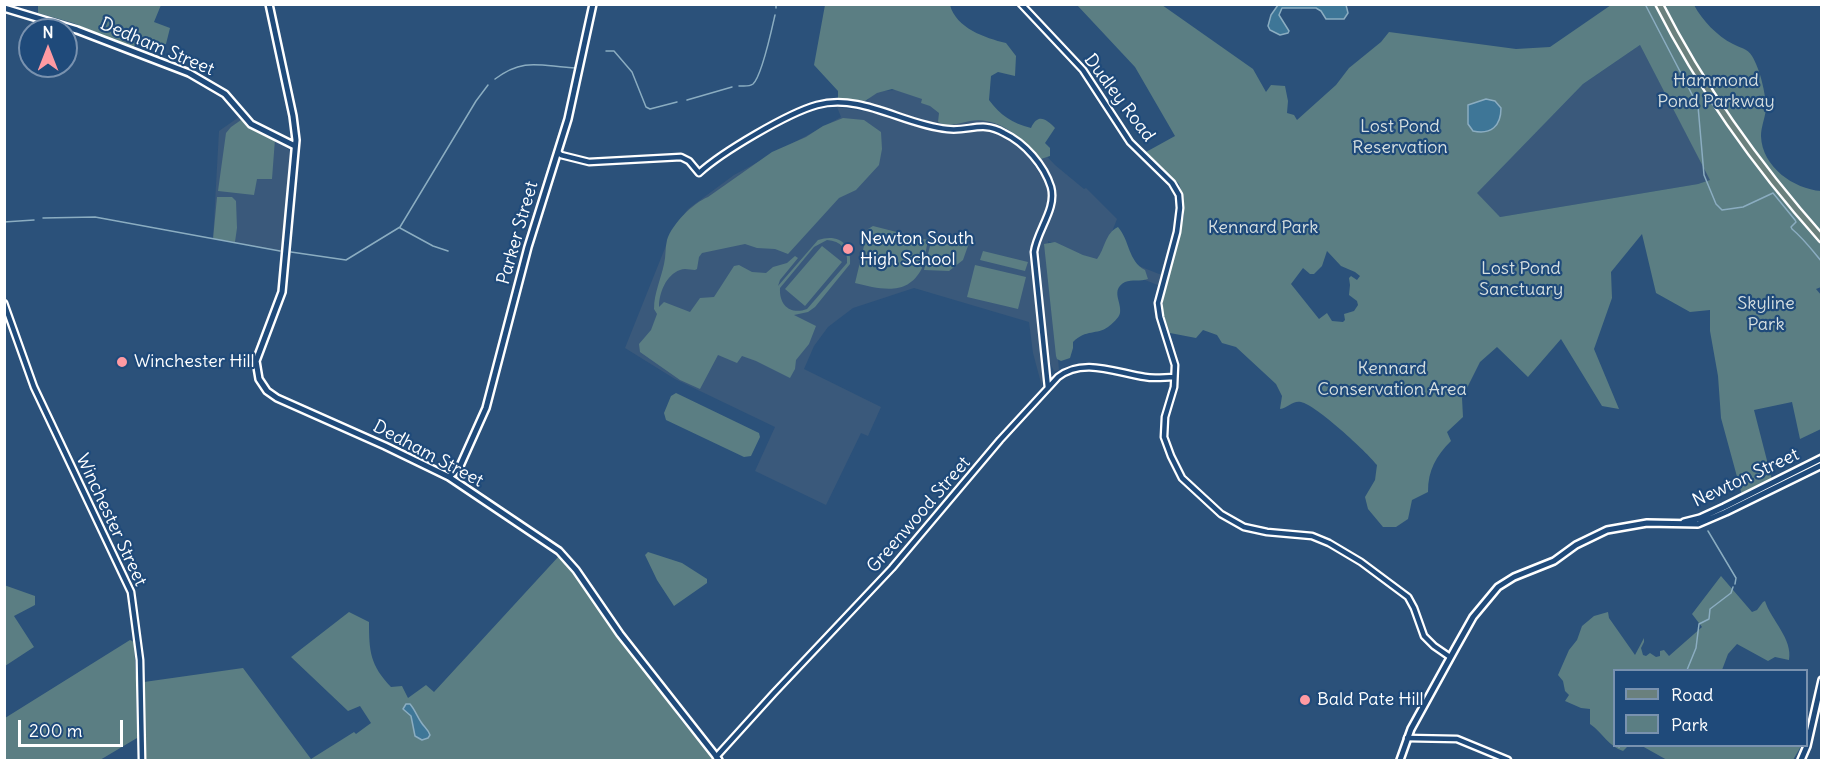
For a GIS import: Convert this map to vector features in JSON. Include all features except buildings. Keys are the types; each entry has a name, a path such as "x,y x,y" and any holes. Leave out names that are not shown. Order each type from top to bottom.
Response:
{"main road":[{"path":"269,4 293,116 296,143"},
{"name":"Parker Street","path":"456,482 460,466 486,408 528,247 571,109 593,4"},
{"path":"1659,4 1719,109 1780,192 1821,239"},
{"name":"Dedham Street","path":"4,8 73,29 194,75 225,94 251,124 296,143 282,292 258,353 256,365 259,379 267,391 277,398 449,477 552,546 571,564 620,634 718,759"},
{"name":"Newton Street","path":"1682,523 1714,511 1821,459"},
{"name":"Newton Street","path":"1400,760 1407,738 1450,657 1473,617 1498,587 1514,577 1548,564 1576,545 1607,530 1647,522 1691,524 1706,521 1821,465"},
{"name":"Parker Street","path":"449,477 460,466"},
{"path":"1808,741 1821,680"}],"street":[{"name":"Dudley Road","path":"1021,4 1083,70 1130,142 1177,189 1180,201 1178,225 1158,303 1174,359 1172,394 1165,417 1164,437 1177,470 1187,483 1221,514 1244,527 1267,532 1312,536 1361,562 1404,592 1414,608 1424,636 1450,657"},
{"path":"558,152 561,155 589,162 681,157 689,161 699,173 732,149 774,125 813,106 829,103 857,105 946,129 986,126 1006,133 1034,157 1051,190 1051,205 1038,235 1034,252 1048,388"},
{"name":"Winchester Street","path":"4,303 34,387 132,594 140,667 142,760"},
{"path":"1047,366 1055,380"},
{"name":"Greenwood Street","path":"718,759 774,693 892,568 1000,440 1055,380 1067,371 1085,367 1147,378 1174,376"},
{"path":"1407,738 1456,739 1508,760"}],"shaded area":[{"path":"1278,5 1346,5 1348,13 1344,19 1326,19 1316,8 1282,8 1279,15 1289,31 1280,35 1270,30 1268,26 1271,15"},
{"path":"1640,45 1711,180 1500,217 1476,193 1583,84"},
{"path":"905,89 1024,132 1055,165 1084,189 1086,188 1117,219 1104,252 1164,274 1160,286 1048,241 1059,370 1054,371 1049,361 1038,255 1041,238 1056,204 1053,182 1043,164 1026,144 998,125 981,122 957,127 945,126 866,103 873,92"},
{"path":"1486,99 1495,101 1501,108 1499,120 1490,130 1473,131 1468,124 1468,105"},
{"name":"Newton South High School","path":"837,107 870,112 945,134 980,130 996,132 1009,139 1028,156 1047,185 1049,199 1034,234 1031,253 1044,377 1040,391 1041,383 1033,353 1029,322 914,288 853,308 828,327 814,346 804,369 881,407 868,436 861,433 826,505 755,471 775,427 675,379 625,348 671,233 688,209 734,175 841,117"},
{"path":"239,117 252,129 281,142 290,151 282,252 213,239 219,131"},
{"path":"406,704 410,704 428,731 430,735 428,738 422,740 415,736 411,716 403,709"}],"green space":[{"path":"38,5 161,5 154,22 170,28 166,44 144,39 138,40 133,48 78,25 78,18 56,18 38,13"},
{"path":"825,5 950,5 958,20 965,26 981,35 1006,43 1016,56 1015,76 998,72 991,76 989,100 1002,114 1018,124 1031,128 1036,120 1042,119 1052,125 1055,128 1045,143 1050,148 1050,156 1041,159 1010,131 991,122 981,120 950,125 942,124 938,122 939,113 921,103 922,99 892,89 877,93 865,101 838,99 838,91 814,65"},
{"path":"1077,5 1162,5 1253,69 1266,92 1271,85 1285,86 1288,101 1287,113 1294,115 1297,120 1389,32 1516,49 1550,47 1611,5 1694,5 1716,32 1727,41 1748,51 1755,61 1765,96 1766,109 1761,136 1767,157 1773,166 1790,181 1821,191 1821,287 1816,289 1822,296 1821,429 1800,439 1792,402 1754,410 1772,480 1742,495 1721,418 1718,376 1710,331 1710,310 1690,312 1656,293 1642,234 1611,272 1612,298 1594,349 1619,409 1602,406 1561,339 1528,377 1497,347 1480,362 1462,398 1463,417 1447,432 1451,441 1434,464 1429,477 1428,492 1412,500 1408,519 1396,527 1383,527 1368,509 1365,497 1375,480 1377,465 1353,440 1318,411 1301,402 1280,409 1282,396 1276,384 1236,347 1222,343 1217,335 1203,330 1196,338 1170,333 1163,313 1163,291 1172,266 1184,215 1184,200 1179,184 1146,152 1175,136 1135,67","holes":["1640,45 1710,180 1698,184 1500,217 1477,193 1583,84","1327,251 1341,266 1360,276 1357,280 1351,276 1349,278 1349,295 1357,301 1358,305 1354,311 1344,314 1343,322 1332,321 1327,313 1319,319 1291,284 1303,268 1310,274 1314,274 1322,266"]},
{"path":"843,118 864,120 881,132 882,149 879,165 856,190 839,198 788,254 775,249 757,248 745,244 702,253 697,269 682,269 671,276 664,285 659,302 659,307 664,302 690,312 700,298 714,297 734,266 739,265 752,272 766,273 773,267 787,263 795,256 798,258 780,280 778,286 818,240 837,239 849,251 850,264 815,307 808,312 794,315 816,326 809,344 796,360 795,369 790,378 742,356 737,363 718,355 700,389 680,380 640,352 639,344 651,330 657,314 654,309 655,297 664,264 666,243 670,234 678,221 696,204 772,152 806,137 823,126","holes":["827,240 843,247 847,263 807,309 796,311 787,308 782,300 780,288 814,247"]},
{"path":"241,120 252,129 275,139 272,179 257,179 254,195 218,191 226,133"},
{"path":"217,197 232,197 236,201 235,242 213,239"},
{"path":"873,226 928,240 922,268 909,283 893,289 883,289 855,283 868,229"},
{"path":"1118,227 1132,256 1145,270 1148,279 1128,281 1121,285 1117,292 1120,313 1117,319 1104,329 1078,338 1073,342 1070,358 1061,361 1056,356 1044,244 1055,242 1097,259 1110,233"},
{"path":"933,234 969,243 963,260 949,271 924,270"},
{"path":"822,246 842,262 805,306 785,289"},
{"path":"983,251 1028,262 1025,271 980,260"},
{"path":"975,265 1026,277 1018,309 967,297"},
{"path":"676,393 759,433 760,437 751,456 744,457 666,420 664,413 671,396"},
{"path":"648,552 682,563 707,579 707,583 674,606 657,580 645,555"},
{"path":"559,556 569,566 613,630 681,720 714,760 146,760 144,682 243,668 311,759 371,723 360,706 348,711 291,657 349,612 369,622 372,657 379,672 391,687 402,686 408,698 426,685 434,692"},
{"path":"1721,576 1752,612 1765,601 1785,637 1789,660 1775,657 1768,661 1737,644 1728,654 1722,669 1613,669 1613,745 1590,724 1590,709 1565,701 1569,695 1558,675 1582,626 1594,616 1608,612 1609,618 1635,655 1644,638 1641,648 1643,655 1650,653 1656,657 1660,656 1660,651 1664,650 1669,656 1702,627 1692,614"},
{"path":"4,585 35,596 35,605 14,616 34,647 5,666"},
{"path":"130,640 134,642 137,738 100,760 5,760 5,718"},
{"path":"1615,747 1627,747 1623,751"},
{"path":"1644,747 1800,747 1793,760 1667,760"}],"waterway":[{"path":"1645,4 1698,106 1704,175 1716,204 1722,210 1743,207 1773,193 1795,220 1792,229 1822,262"},
{"path":"739,86 750,86 760,72 775,15"},
{"path":"606,51 614,51 632,72 646,107 650,109 677,102"},
{"path":"495,79 516,67 525,65 576,68"},
{"path":"291,252 346,260 400,227 488,85"},
{"path":"687,100 732,87"},
{"path":"43,218 95,217 280,251"},
{"path":"4,222 34,220"},
{"path":"400,228 433,246 448,251"},
{"path":"1708,531 1736,578 1735,584"},
{"path":"1687,669 1696,648 1699,624 1709,619 1710,609 1731,593 1733,587"}],"place":[{"name":"Newton South High School","path":"848,249"},
{"name":"Winchester Hill","path":"122,362"},
{"name":"Bald Pate Hill","path":"1305,700"}],"park label":[{"name":"Hammond Pond Parkway","path":"1716,91"},
{"name":"Lost Pond Reservation","path":"1400,137"},
{"name":"Kennard Park","path":"1263,228"},
{"name":"Lost Pond Sanctuary","path":"1521,279"},
{"name":"Skyline Park","path":"1766,314"},
{"name":"Kennard Conservation Area","path":"1392,379"}]}
